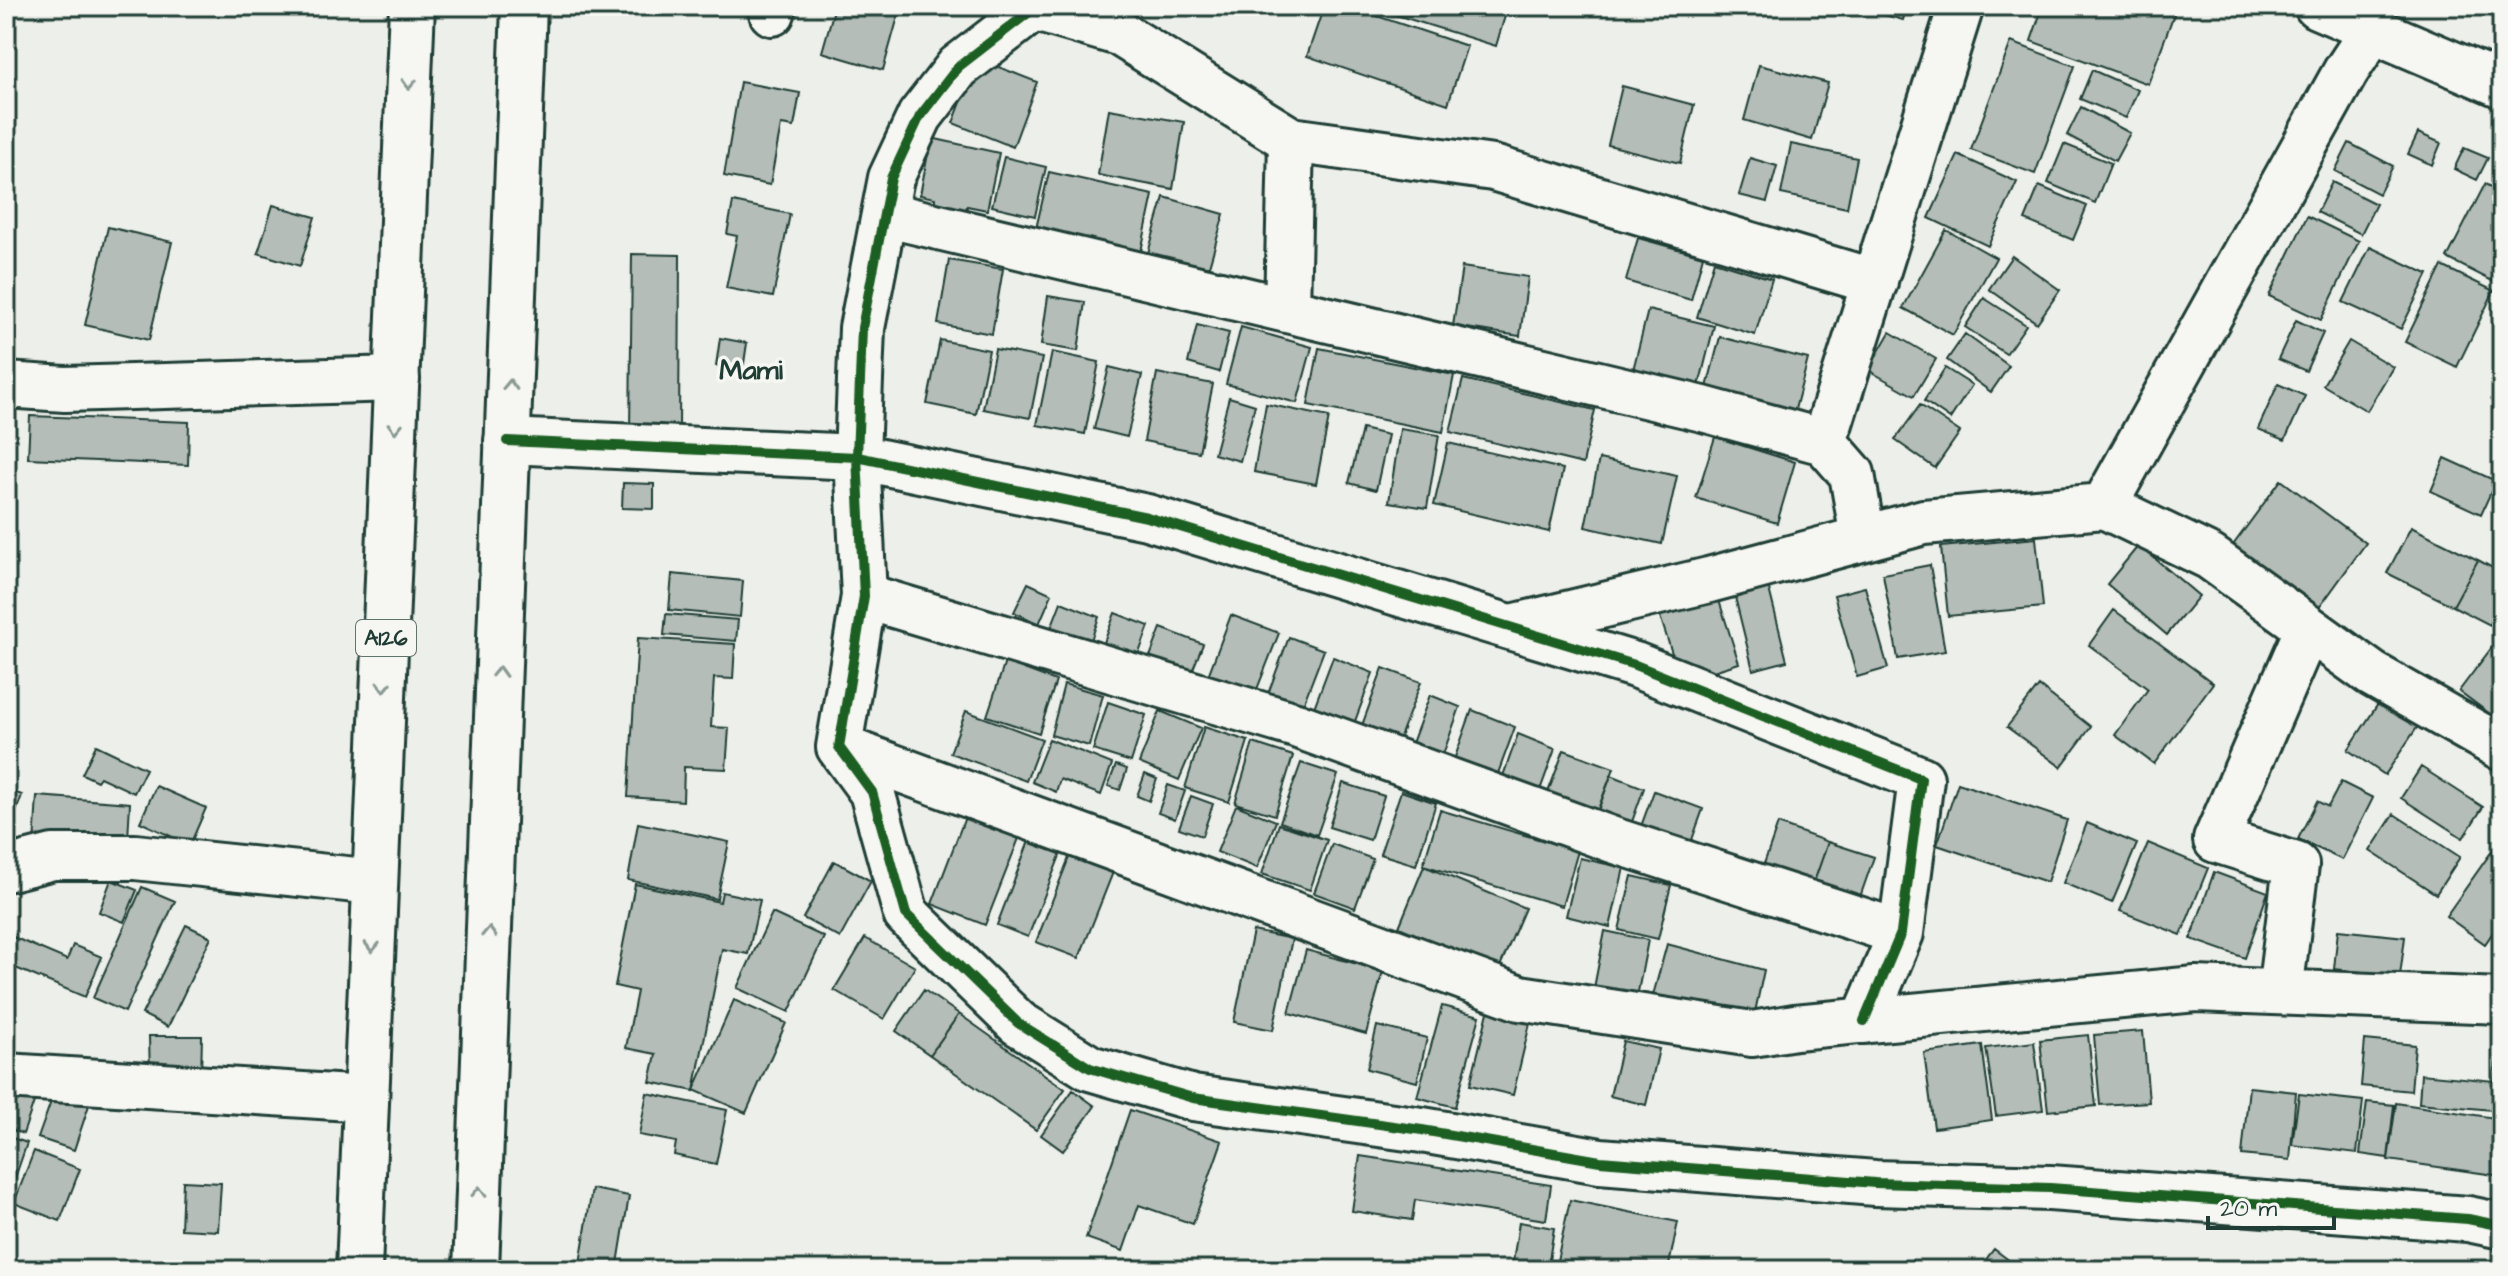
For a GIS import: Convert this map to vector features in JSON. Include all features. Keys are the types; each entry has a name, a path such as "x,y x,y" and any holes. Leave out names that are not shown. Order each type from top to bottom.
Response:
{"main road":[{"name":"A126","path":"359,1270 412,6"},
{"path":"476,1270 524,6"},
{"path":"1824,442 1961,6"},
{"path":"2317,6 2502,85"},
{"path":"1875,282 1493,168 1291,140 1119,33 1035,7 958,67 920,116 891,178 862,328 857,457 864,596 839,747 872,792 906,914 1018,1023 1090,1068 1193,1098 1422,1130 1600,1161 1875,1183 2081,1190 2468,1219 2502,1226"},
{"path":"2104,506 2346,71 2373,30"},
{"path":"1287,309 1291,140"},
{"path":"884,214 1703,409 1824,442 1852,474 1863,538"},
{"path":"6,385 65,389 397,379"},
{"path":"507,441 857,457 1147,517 1635,665 1921,779 1901,933 1864,1021"},
{"path":"1511,627 1924,522 2104,506 2210,557 2372,674 2502,748"},
{"path":"864,596 1296,725 1613,840 1901,933"},
{"path":"2280,992 2296,865 2216,840 2308,628"},
{"path":"839,747 1520,998 1752,1034 2196,989 2502,1001"},
{"path":"6,869 53,857 135,857 375,882"},
{"path":"6,1076 366,1099"}],"building":[{"path":"835,6 901,6 883,70 822,52"},
{"path":"1324,6 1347,6 1467,46 1448,104 1307,56"},
{"path":"1367,6 1508,6 1496,46"},
{"path":"1852,6 1907,6 1903,20"},
{"path":"2043,6 2153,6 2174,14 2148,84 2031,41"},
{"path":"2011,42 2075,66 2035,174 1971,150"},
{"path":"978,59 1037,82 1013,147 953,123"},
{"path":"1759,65 1828,83 1812,140 1744,120"},
{"path":"2092,70 2138,90 2126,118 2080,99"},
{"path":"740,82 800,93 794,127 781,125 770,185 724,176"},
{"path":"1622,86 1694,105 1680,163 1608,145"},
{"path":"2081,107 2130,133 2115,161 2067,135"},
{"path":"1109,109 1184,122 1173,189 1098,175"},
{"path":"2418,133 2441,143 2432,165 2408,154"},
{"path":"931,138 999,153 987,210 967,206 965,215 934,209 935,198 920,195"},
{"path":"2349,143 2393,166 2379,194 2335,171"},
{"path":"1791,144 1857,158 1847,208 1781,194"},
{"path":"2064,144 2111,163 2095,203 2048,183"},
{"path":"2464,148 2488,158 2477,180 2454,169"},
{"path":"1958,155 2017,182 1988,246 1929,218"},
{"path":"1004,157 1046,167 1035,216 992,206"},
{"path":"1750,158 1777,166 1767,202 1739,195"},
{"path":"1049,172 1153,195 1140,256 1035,233"},
{"path":"2332,182 2376,204 2361,234 2317,212"},
{"path":"2485,184 2502,193 2502,271 2496,283 2447,258"},
{"path":"2039,186 2087,206 2073,240 2025,220"},
{"path":"1164,197 1224,214 1206,277 1146,260"},
{"path":"733,202 790,214 773,297 726,288 737,236 727,234"},
{"path":"273,205 315,217 300,266 258,253"},
{"path":"2307,216 2359,241 2321,320 2269,296"},
{"path":"108,227 172,242 149,340 85,325"},
{"path":"1946,230 1996,258 1953,335 1903,308"},
{"path":"1638,238 1703,256 1691,300 1626,281"},
{"path":"2370,247 2428,274 2401,329 2343,302"},
{"path":"632,254 680,255 679,433 630,432"},
{"path":"2012,256 2060,290 2037,323 1989,289"},
{"path":"949,260 1003,269 992,334 938,324"},
{"path":"1714,261 1772,279 1755,335 1697,317"},
{"path":"2442,266 2494,291 2457,367 2405,342"},
{"path":"1462,267 1528,277 1520,336 1453,326"},
{"path":"1048,296 1085,302 1078,351 1041,345"},
{"path":"1984,298 2026,325 2006,354 1965,327"},
{"path":"1648,310 1714,326 1698,390 1632,374"},
{"path":"2502,319 2502,341 2494,338"},
{"path":"2296,320 2323,333 2306,371 2278,359"},
{"path":"1197,325 1229,333 1219,372 1188,363"},
{"path":"1241,327 1312,347 1297,403 1226,384"},
{"path":"1890,332 1936,359 1914,396 1868,370"},
{"path":"1965,334 2009,366 1991,392 1947,360"},
{"path":"1720,337 1808,359 1791,425 1703,403"},
{"path":"720,338 747,343 743,370 716,366"},
{"path":"940,340 989,350 976,414 927,404"},
{"path":"2349,341 2393,367 2367,411 2323,385"},
{"path":"1319,348 1454,375 1443,432 1308,405"},
{"path":"995,349 1042,358 1030,418 983,409"},
{"path":"1052,352 1099,362 1085,434 1037,425"},
{"path":"1109,367 1142,375 1127,437 1094,429"},
{"path":"1945,368 1972,385 1950,419 1924,401"},
{"path":"1157,373 1213,384 1199,452 1144,441"},
{"path":"1463,379 1595,410 1583,464 1450,432"},
{"path":"2278,384 2305,396 2285,440 2258,429"},
{"path":"1229,397 1255,405 1240,461 1214,454"},
{"path":"1266,404 1329,417 1316,484 1254,472"},
{"path":"1920,405 1960,432 1935,468 1895,440"},
{"path":"30,416 189,422 188,465 28,458"},
{"path":"1362,429 1388,435 1376,490 1349,483"},
{"path":"1400,429 1439,435 1427,508 1389,502"},
{"path":"1715,437 1795,462 1777,523 1696,498"},
{"path":"1448,443 1563,469 1549,532 1434,505"},
{"path":"2445,458 2496,481 2481,514 2431,491"},
{"path":"1599,459 1677,476 1662,544 1585,527"},
{"path":"2281,480 2366,543 2311,619 2225,556"},
{"path":"623,483 654,484 654,509 622,508"},
{"path":"2411,527 2478,560 2453,606 2387,573"},
{"path":"2036,538 2043,607 1948,616 1941,547"},
{"path":"2139,545 2199,596 2167,635 2107,584"},
{"path":"2478,560 2502,573 2502,603 2490,625 2453,606"},
{"path":"1930,565 1945,651 1898,659 1883,574"},
{"path":"672,574 743,581 740,617 669,610"},
{"path":"1028,583 1052,594 1039,624 1014,612"},
{"path":"1768,585 1787,661 1753,670 1734,593"},
{"path":"1865,587 1888,668 1857,677 1834,595"},
{"path":"1715,588 1739,663 1681,681 1657,607"},
{"path":"1061,602 1099,617 1090,643 1051,628"},
{"path":"2114,610 2213,683 2154,764 2115,735 2148,689 2089,645"},
{"path":"1115,613 1149,626 1136,661 1102,648"},
{"path":"666,614 738,620 736,641 664,635"},
{"path":"1231,615 1279,633 1250,707 1203,689"},
{"path":"1161,628 1203,644 1189,679 1148,662"},
{"path":"2502,634 2502,723 2459,691"},
{"path":"1289,637 1324,650 1299,715 1265,702"},
{"path":"638,638 735,644 733,679 714,678 711,727 729,728 726,769 684,767 683,801 628,797"},
{"path":"1333,657 1373,673 1349,737 1309,721"},
{"path":"1005,662 1056,681 1039,733 987,716"},
{"path":"1383,668 1421,682 1397,745 1360,731"},
{"path":"1064,684 1103,695 1089,746 1051,735"},
{"path":"2039,686 2091,727 2061,767 2007,727"},
{"path":"1430,695 1460,707 1442,757 1411,746"},
{"path":"2380,701 2418,726 2385,775 2348,750"},
{"path":"1108,702 1146,715 1131,762 1093,750"},
{"path":"1472,710 1515,727 1493,787 1450,771"},
{"path":"966,711 1042,739 1026,781 950,753"},
{"path":"1160,711 1201,728 1179,780 1139,763"},
{"path":"1204,727 1248,741 1229,802 1185,788"},
{"path":"1518,734 1555,749 1535,804 1498,790"},
{"path":"1049,739 1112,764 1101,795 1060,779 1056,792 1032,782"},
{"path":"1253,743 1293,756 1275,815 1235,803"},
{"path":"96,745 146,769 134,793 100,777 97,781 82,774"},
{"path":"1564,750 1614,768 1594,821 1544,803"},
{"path":"1301,763 1338,775 1317,835 1280,822"},
{"path":"1116,765 1127,769 1120,790 1108,786"},
{"path":"2421,767 2483,807 2463,838 2401,798"},
{"path":"1145,774 1157,779 1149,801 1137,796"},
{"path":"1611,775 1644,788 1629,830 1595,817"},
{"path":"2341,782 2373,798 2342,860 2298,839 2317,801 2328,807"},
{"path":"1343,783 1384,796 1370,840 1329,827"},
{"path":"1958,783 2067,820 2047,882 1937,845"},
{"path":"1168,785 1185,791 1175,819 1158,813"},
{"path":"156,786 206,808 190,845 140,822"},
{"path":"6,789 22,795 6,840"},
{"path":"1401,791 1436,803 1416,865 1380,854"},
{"path":"1654,791 1703,809 1689,848 1640,829"},
{"path":"37,796 130,803 128,839 72,834 71,848 34,845"},
{"path":"1191,796 1213,804 1202,836 1179,828"},
{"path":"1236,805 1276,821 1257,868 1217,852"},
{"path":"1440,810 1578,851 1562,906 1423,865"},
{"path":"967,812 1021,833 985,925 932,904"},
{"path":"2394,814 2460,857 2436,894 2370,851"},
{"path":"638,823 729,842 717,899 628,880"},
{"path":"2087,823 2137,844 2112,903 2063,883"},
{"path":"1279,824 1327,840 1310,890 1262,874"},
{"path":"1778,824 1828,842 1814,882 1764,864"},
{"path":"2502,837 2502,919 2485,944 2446,916"},
{"path":"1029,841 1061,853 1028,937 997,925"},
{"path":"1828,842 1874,857 1859,900 1814,882"},
{"path":"2148,843 2208,868 2181,935 2120,911"},
{"path":"1332,844 1373,859 1355,908 1314,893"},
{"path":"1072,850 1115,867 1079,958 1036,942"},
{"path":"1580,858 1624,868 1610,927 1566,916"},
{"path":"834,861 871,881 840,938 803,918"},
{"path":"1424,866 1525,908 1499,969 1399,927"},
{"path":"2214,872 2268,892 2245,958 2191,939"},
{"path":"1632,876 1671,885 1658,939 1619,930"},
{"path":"111,880 137,890 124,922 99,912"},
{"path":"635,884 720,902 722,892 760,900 748,954 722,949 694,1091 650,1082 656,1054 626,1048 637,991 615,986"},
{"path":"142,887 175,901 125,1012 93,998"},
{"path":"772,913 824,937 789,1012 737,988"},
{"path":"186,925 211,937 168,1027 142,1014"},
{"path":"2338,930 2405,937 2400,976 2334,969"},
{"path":"1253,931 1292,939 1273,1030 1234,1022"},
{"path":"1605,931 1648,940 1637,997 1594,988"},
{"path":"6,934 67,960 73,945 102,957 85,997 6,964"},
{"path":"865,938 915,967 884,1019 834,990"},
{"path":"1667,944 1764,970 1755,1012 1714,1015 1652,999"},
{"path":"1306,950 1383,971 1366,1034 1289,1013"},
{"path":"924,990 959,1014 930,1055 896,1031"},
{"path":"734,1000 786,1023 746,1113 694,1090"},
{"path":"1490,1004 1532,1015 1513,1095 1470,1085"},
{"path":"1442,1006 1480,1016 1455,1107 1417,1097"},
{"path":"959,1014 1065,1089 1036,1130 930,1055"},
{"path":"1377,1026 1427,1038 1417,1082 1367,1069"},
{"path":"2143,1031 2149,1102 2100,1105 2094,1035"},
{"path":"2088,1035 2096,1106 2048,1111 2040,1040"},
{"path":"2498,1035 2502,1036 2502,1111 2419,1103 2421,1074 2494,1081"},
{"path":"149,1036 202,1036 201,1075 150,1076"},
{"path":"2365,1040 2415,1045 2411,1091 2361,1086"},
{"path":"1623,1041 1659,1049 1646,1105 1610,1096"},
{"path":"2034,1042 2043,1110 1996,1116 1986,1048"},
{"path":"1982,1045 1992,1120 1934,1128 1924,1053"},
{"path":"2249,1087 2296,1092 2290,1160 2242,1155"},
{"path":"6,1090 36,1096 23,1134 6,1128"},
{"path":"1073,1090 1095,1106 1063,1151 1041,1135"},
{"path":"54,1093 89,1105 74,1150 38,1138"},
{"path":"647,1093 727,1110 716,1164 674,1155 676,1142 639,1135"},
{"path":"2299,1094 2363,1101 2357,1153 2292,1145"},
{"path":"2367,1102 2394,1105 2388,1158 2360,1154"},
{"path":"2396,1103 2502,1119 2502,1176 2388,1160"},
{"path":"1130,1110 1222,1141 1193,1224 1139,1205 1123,1251 1086,1238"},
{"path":"6,1136 27,1143 6,1204"},
{"path":"34,1151 80,1169 60,1221 14,1203"},
{"path":"1360,1156 1551,1185 1546,1220 1415,1200 1412,1220 1352,1211"},
{"path":"183,1181 221,1183 218,1231 181,1229"},
{"path":"592,1189 629,1196 617,1270 579,1270"},
{"path":"1570,1200 1678,1222 1668,1270 1555,1270"},
{"path":"1519,1222 1554,1228 1548,1267 1513,1262"},
{"path":"1994,1249 2022,1270 1978,1270"}],"cycle path":[{"path":"1037,6 958,67 920,116 891,178 862,328 857,457 864,596 839,747 872,792 906,914 1018,1023 1090,1068 1193,1098 1422,1130 1600,1161 1875,1183 2050,1188 2468,1219 2502,1226"},
{"path":"507,441 857,457 1147,517 1635,665 1921,779 1901,933 1864,1021"}],"district":[{"name":"Mami","path":"751,370"}]}
